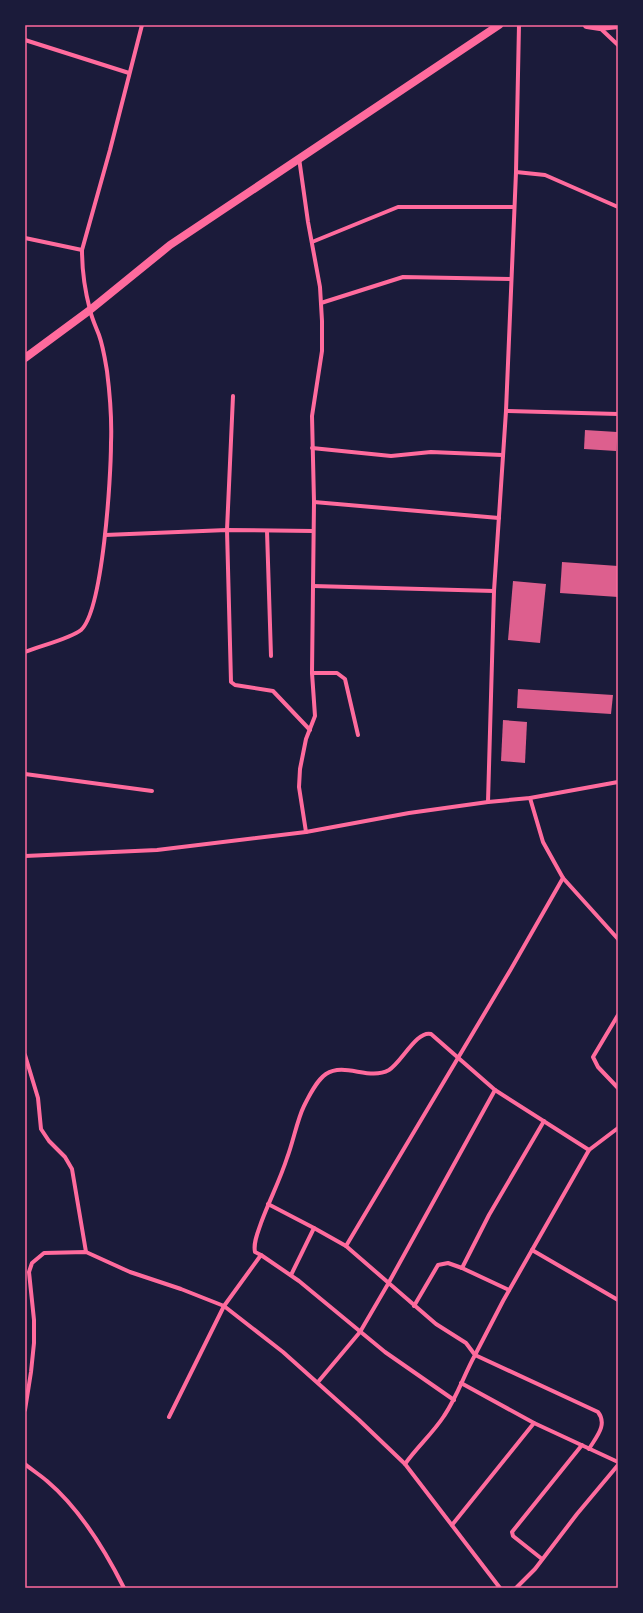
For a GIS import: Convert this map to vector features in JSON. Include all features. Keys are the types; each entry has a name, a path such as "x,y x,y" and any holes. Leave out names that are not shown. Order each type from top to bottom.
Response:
{"main road":[{"path":"25,358 90,310 170,245 499,25"},
{"path":"587,25 600,28 618,25"}],"street":[{"path":"25,652 81,630 88,620 94,599 105,535 111,442 106,370 100,337 90,310 82,266 82,250 110,150 142,25"},
{"path":"488,802 494,591 506,411 510,279 516,172 519,25"},
{"path":"600,28 618,45"},
{"path":"25,40 129,73"},
{"path":"299,158 321,303 322,351 312,416 314,502 312,673 315,716 303,749 299,788 306,832"},
{"path":"516,172 545,175 618,207"},
{"path":"312,242 398,207 514,207"},
{"path":"25,238 82,250"},
{"path":"321,303 403,277 510,279"},
{"path":"233,396 227,530 231,682 235,685 273,691 310,730"},
{"path":"506,411 618,414"},
{"path":"312,448 391,456 431,452 502,455"},
{"path":"314,502 499,518"},
{"path":"105,535 227,530 313,531"},
{"path":"267,531 271,656"},
{"path":"313,586 494,591"},
{"path":"312,673 336,673 345,679 358,734"},
{"path":"25,774 152,791"},
{"path":"25,856 157,850 306,832 409,813 530,798 618,782"},
{"path":"530,798 543,842 563,878 618,939"},
{"path":"346,1246 511,970 563,878"},
{"path":"618,1015 593,1057 598,1067 618,1088"},
{"path":"454,1400 385,1352 291,1276 255,1252 254,1249 258,1230 287,1161 303,1108 310,1094 325,1075 339,1071 378,1073 388,1070 398,1062 419,1037 425,1034 431,1034 495,1090 589,1150"},
{"path":"25,1055 38,1098 42,1129 49,1141 65,1157 72,1169 86,1252"},
{"path":"318,1382 360,1332 495,1090"},
{"path":"462,1268 489,1215 544,1121"},
{"path":"405,1464 414,1451 433,1432 454,1400 461,1383 509,1290 589,1150 618,1128"},
{"path":"268,1204 346,1246 414,1306 436,1324 466,1344 476,1355 598,1412 603,1423 601,1430 589,1448"},
{"path":"291,1276 314,1228"},
{"path":"532,1250 618,1300"},
{"path":"25,1410 34,1343 34,1320 29,1272 32,1264 44,1253 86,1252 130,1272 181,1289 224,1306 318,1382 405,1464 500,1588"},
{"path":"169,1417 224,1306 260,1255"},
{"path":"414,1306 438,1265 448,1263 509,1290"},
{"path":"461,1383 534,1423 618,1462"},
{"path":"452,1525 534,1423"},
{"path":"542,1559 513,1536 512,1532 582,1446"},
{"path":"25,1464 48,1482 91,1531 110,1560 124,1588"},
{"path":"516,1588 542,1559 618,1465"}],"building":[{"path":"585,430 617,432 616,451 584,449"},
{"path":"562,562 618,566 618,597 560,593"},
{"path":"513,581 546,584 540,643 508,640"},
{"path":"518,689 613,695 611,714 517,708"},
{"path":"503,720 527,722 525,763 501,761"}]}
